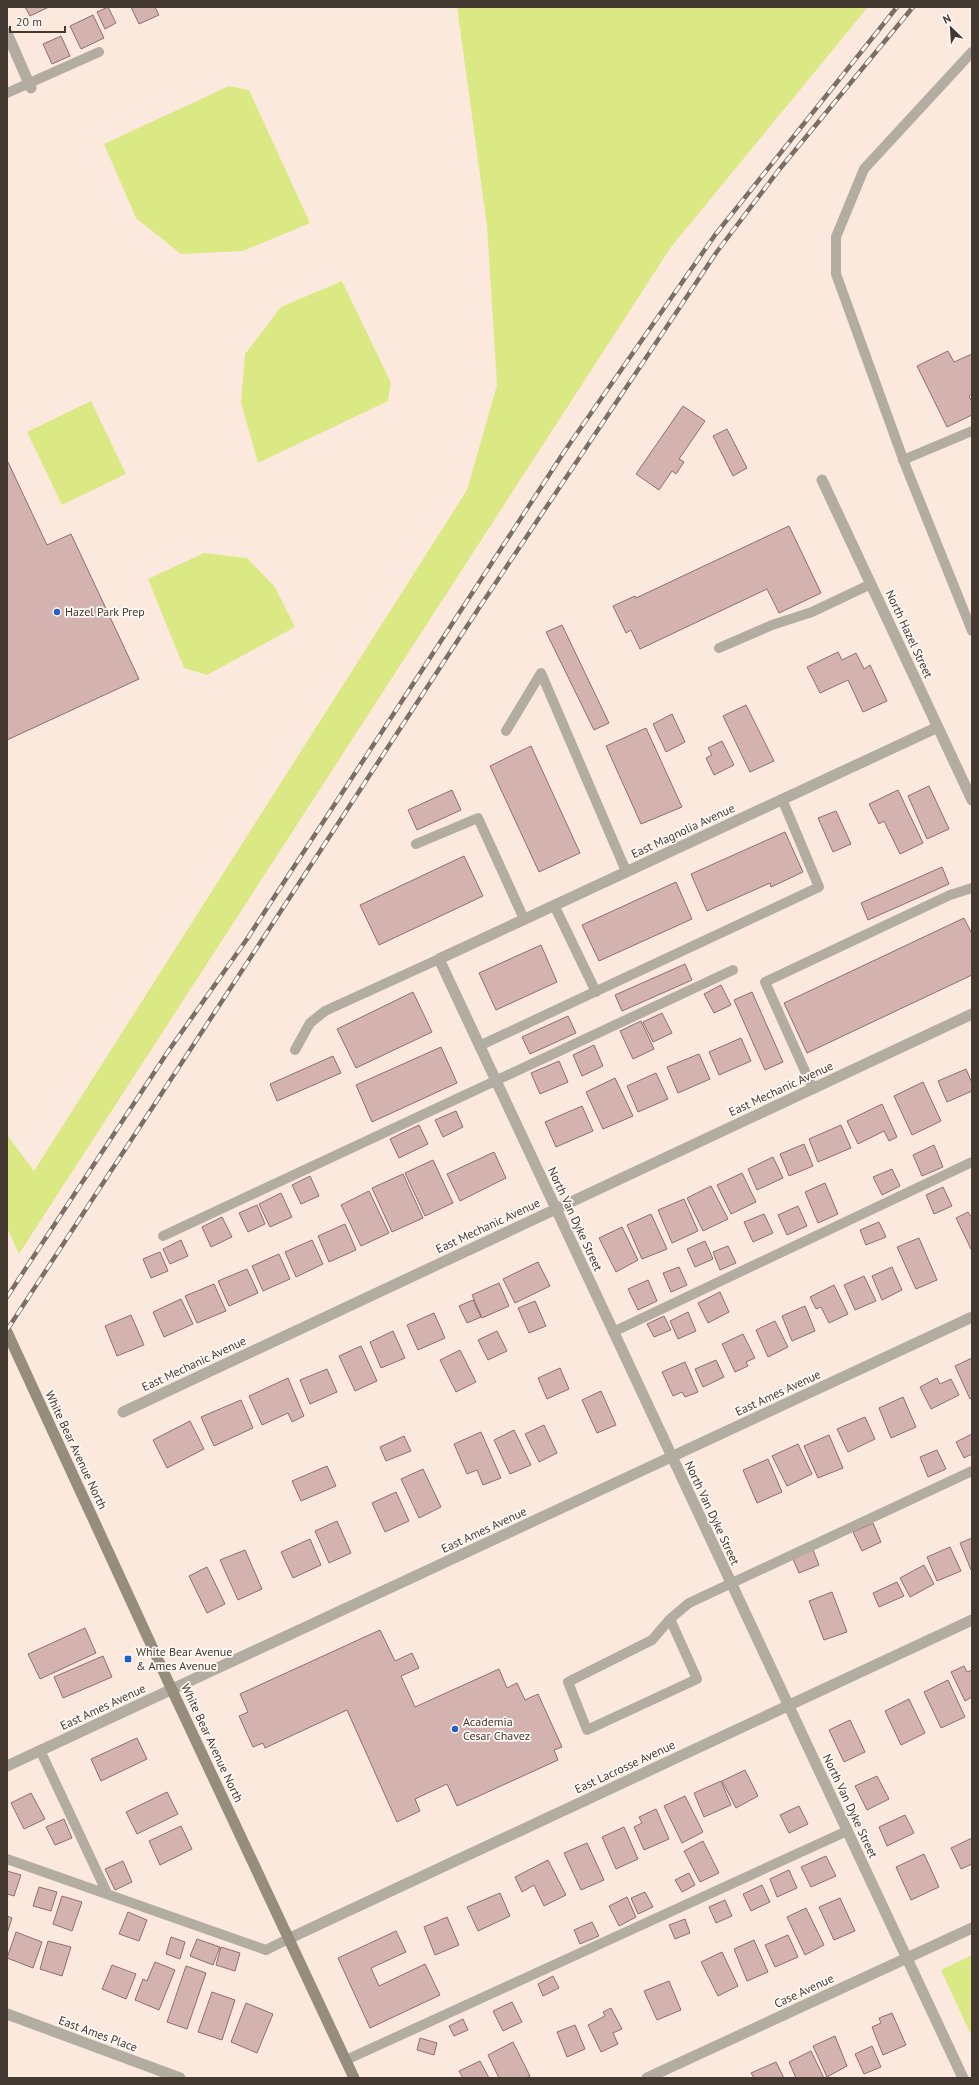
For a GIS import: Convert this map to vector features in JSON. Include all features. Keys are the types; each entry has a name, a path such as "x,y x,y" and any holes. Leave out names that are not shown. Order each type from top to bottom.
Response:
{"main road":[{"name":"White Bear Avenue North","path":"7,1332 172,1690 290,1938 354,2078"}],"street":[{"path":"7,33 30,85"},
{"name":"North Hazel Street","path":"822,480 972,800"},
{"name":"East Magnolia Avenue","path":"439,958 938,727"},
{"name":"North Van Dyke Street","path":"439,958 963,2078"},
{"name":"East Mechanic Avenue","path":"123,1412 972,1014"},
{"name":"East Ames Avenue","path":"7,1766 972,1317"},
{"name":"East Lacrosse Avenue","path":"290,1938 972,1620"},
{"name":"Case Avenue","path":"647,2078 972,1928"},
{"name":"East Ames Place","path":"7,2014 180,2078"}],"lane":[{"path":"7,93 30,85 99,52"},
{"path":"972,52 864,169 836,237 836,274 903,460 972,631"},
{"path":"903,460 972,431"},
{"path":"719,648 772,625 812,612 871,584"},
{"path":"506,731 541,673 626,871"},
{"path":"479,1046 819,887 782,799"},
{"path":"416,844 478,818 524,919"},
{"path":"813,1088 765,982 950,895 972,888"},
{"path":"554,905 596,992"},
{"path":"295,1050 310,1023 325,1011 439,958"},
{"path":"164,1236 733,970"},
{"path":"613,1332 972,1162"},
{"path":"670,1619 697,1679 587,1730 568,1682 652,1640 670,1619 689,1603 972,1471"},
{"path":"40,1750 107,1893"},
{"path":"346,2060 848,1831"},
{"path":"7,1859 266,1950 290,1938"}],"green space":[{"path":"457,7 868,7 671,247 19,1254 7,1228 7,1135 34,1171 467,490 497,385 487,226"},
{"path":"229,86 249,90 310,223 243,251 181,254 136,218 104,144"},
{"path":"342,281 391,383 388,401 258,463 241,403 245,354 281,307"},
{"path":"91,401 126,474 62,505 27,432"},
{"path":"204,553 247,558 275,587 295,627 207,675 184,668 148,579"},
{"path":"972,1955 972,2037 941,1970"}],"building":[{"path":"25,7 49,7 30,16"},
{"path":"108,7 116,23 105,29 97,12"},
{"path":"131,7 155,7 159,15 139,24"},
{"path":"93,15 104,38 81,49 70,26"},
{"path":"61,36 70,56 52,64 43,44"},
{"path":"948,351 954,362 972,354 972,394 969,396 972,402 972,415 947,427 917,366"},
{"path":"683,406 705,421 679,459 684,462 676,474 672,471 659,490 636,474"},
{"path":"727,429 747,468 733,476 713,436"},
{"name":"Hazel Park Prep","path":"7,460 47,545 71,534 139,679 7,740"},
{"path":"789,526 821,593 779,613 767,589 640,649 631,630 626,633 613,606 635,596 636,598"},
{"path":"562,625 609,723 594,730 546,632"},
{"path":"838,652 842,660 856,653 864,669 870,665 887,701 863,712 848,680 820,693 807,667"},
{"path":"746,705 774,761 750,772 723,716"},
{"path":"672,714 685,742 666,752 653,724"},
{"path":"646,728 682,807 641,824 606,746"},
{"path":"722,741 734,765 714,775 706,758 712,755 708,748"},
{"path":"531,746 580,853 539,872 490,766"},
{"path":"929,786 949,829 927,839 908,796"},
{"path":"452,790 461,810 417,830 408,810"},
{"path":"898,790 923,843 900,854 884,821 879,824 869,804"},
{"path":"836,811 851,844 833,852 818,818"},
{"path":"785,832 803,872 771,887 770,883 707,911 691,874"},
{"path":"464,856 483,896 379,945 360,905"},
{"path":"942,867 949,884 868,920 861,903"},
{"path":"676,882 692,919 599,961 582,925"},
{"path":"964,918 972,934 972,975 807,1053 784,1003"},
{"path":"541,945 557,982 496,1010 479,973"},
{"path":"685,964 692,980 622,1011 615,995"},
{"path":"721,985 731,1005 714,1013 704,994"},
{"path":"413,992 432,1032 356,1068 337,1029"},
{"path":"752,992 783,1062 765,1070 734,1000"},
{"path":"662,1013 672,1033 653,1042 643,1022"},
{"path":"568,1016 576,1033 530,1054 522,1037"},
{"path":"641,1021 654,1049 633,1059 620,1031"},
{"path":"741,1038 751,1061 719,1075 709,1052"},
{"path":"594,1045 603,1066 582,1076 573,1055"},
{"path":"441,1047 457,1083 372,1122 356,1085"},
{"path":"699,1054 710,1079 678,1093 667,1067"},
{"path":"333,1056 341,1073 277,1101 270,1084"},
{"path":"559,1061 568,1082 540,1094 531,1073"},
{"path":"966,1069 972,1083 972,1091 947,1102 938,1081"},
{"path":"656,1073 668,1099 638,1112 627,1086"},
{"path":"615,1078 633,1116 603,1129 586,1092"},
{"path":"923,1082 941,1121 912,1135 894,1096"},
{"path":"882,1104 897,1137 889,1141 884,1131 858,1144 847,1121"},
{"path":"582,1106 593,1131 556,1147 545,1122"},
{"path":"456,1111 463,1127 443,1137 435,1120"},
{"path":"419,1125 428,1144 399,1158 390,1139"},
{"path":"841,1125 851,1148 818,1162 809,1139"},
{"path":"804,1144 813,1166 789,1176 780,1154"},
{"path":"934,1145 943,1167 922,1176 913,1155"},
{"path":"494,1152 506,1178 460,1201 447,1174"},
{"path":"773,1157 783,1178 757,1190 748,1169"},
{"path":"433,1160 453,1203 425,1216 405,1173"},
{"path":"892,1169 900,1186 882,1195 873,1177"},
{"path":"742,1173 756,1202 731,1214 717,1185"},
{"path":"403,1174 423,1218 392,1232 372,1188"},
{"path":"310,1176 319,1196 301,1204 292,1185"},
{"path":"825,1183 838,1214 818,1223 805,1192"},
{"path":"711,1186 728,1219 703,1231 687,1198"},
{"path":"943,1187 952,1206 934,1214 926,1195"},
{"path":"369,1191 389,1233 361,1246 341,1205"},
{"path":"281,1193 292,1217 270,1227 259,1204"},
{"path":"684,1199 698,1231 672,1243 658,1210"},
{"path":"257,1205 265,1224 248,1232 239,1213"},
{"path":"798,1206 807,1226 787,1235 778,1215"},
{"path":"968,1212 972,1218 972,1251 956,1218"},
{"path":"651,1214 667,1249 642,1259 627,1225"},
{"path":"764,1214 773,1233 753,1242 744,1222"},
{"path":"222,1217 232,1237 211,1247 202,1227"},
{"path":"879,1222 886,1237 866,1245 860,1230"},
{"path":"345,1224 356,1250 329,1262 318,1236"},
{"path":"622,1227 638,1260 616,1272 599,1238"},
{"path":"919,1238 937,1280 916,1289 897,1247"},
{"path":"181,1240 188,1256 170,1264 163,1249"},
{"path":"312,1240 323,1264 296,1277 285,1252"},
{"path":"705,1241 713,1259 695,1267 687,1249"},
{"path":"728,1246 736,1263 720,1270 713,1252"},
{"path":"160,1252 168,1271 151,1278 143,1259"},
{"path":"279,1254 290,1279 263,1291 252,1266"},
{"path":"538,1262 550,1286 515,1303 503,1279"},
{"path":"679,1267 687,1285 671,1292 663,1273"},
{"path":"892,1267 902,1290 882,1300 872,1276"},
{"path":"247,1269 258,1293 229,1306 218,1281"},
{"path":"864,1276 876,1301 855,1310 844,1285"},
{"path":"648,1280 657,1301 638,1310 628,1289"},
{"path":"499,1283 509,1306 482,1318 472,1295"},
{"path":"214,1284 226,1311 197,1323 185,1296"},
{"path":"834,1285 848,1314 829,1323 821,1307 816,1309 810,1297"},
{"path":"720,1292 729,1312 708,1323 698,1303"},
{"path":"181,1299 193,1324 164,1337 153,1312"},
{"path":"473,1300 481,1317 467,1323 459,1306"},
{"path":"535,1301 546,1326 529,1333 518,1308"},
{"path":"805,1306 815,1331 792,1341 782,1316"},
{"path":"688,1312 696,1331 678,1339 670,1321"},
{"path":"434,1313 445,1338 418,1350 407,1325"},
{"path":"131,1315 144,1345 117,1356 105,1326"},
{"path":"664,1316 671,1330 654,1337 647,1324"},
{"path":"775,1321 788,1347 768,1357 756,1330"},
{"path":"393,1331 405,1358 381,1368 370,1342"},
{"path":"497,1331 507,1351 488,1360 478,1340"},
{"path":"743,1334 755,1358 746,1362 748,1366 735,1372 722,1344"},
{"path":"361,1346 377,1381 355,1391 339,1356"},
{"path":"460,1350 476,1382 456,1392 440,1360"},
{"path":"972,1358 972,1398 970,1399 955,1366"},
{"path":"716,1360 724,1377 703,1387 695,1369"},
{"path":"685,1362 698,1392 685,1397 682,1392 673,1396 662,1372"},
{"path":"560,1368 569,1389 547,1399 538,1378"},
{"path":"327,1369 337,1392 310,1404 300,1380"},
{"path":"288,1378 304,1416 292,1422 288,1413 262,1425 249,1396"},
{"path":"937,1378 940,1384 951,1379 959,1395 931,1409 920,1387"},
{"path":"601,1391 616,1425 597,1433 582,1400"},
{"path":"903,1397 916,1427 891,1438 879,1408"},
{"path":"241,1400 253,1428 214,1446 201,1417"},
{"path":"865,1417 875,1439 848,1452 837,1429"},
{"path":"190,1421 204,1449 167,1468 153,1440"},
{"path":"544,1425 557,1453 539,1462 525,1434"},
{"path":"514,1430 531,1465 510,1474 494,1440"},
{"path":"481,1432 501,1478 483,1485 477,1470 467,1474 454,1444"},
{"path":"972,1434 972,1454 964,1458 956,1442"},
{"path":"829,1435 843,1468 818,1478 804,1446"},
{"path":"404,1436 411,1451 386,1461 380,1447"},
{"path":"798,1444 812,1474 787,1486 772,1456"},
{"path":"937,1450 946,1469 928,1477 920,1457"},
{"path":"768,1459 782,1492 757,1503 743,1470"},
{"path":"327,1466 336,1486 301,1501 292,1481"},
{"path":"423,1469 441,1507 419,1518 401,1479"},
{"path":"396,1492 409,1521 385,1532 372,1503"},
{"path":"337,1521 351,1553 329,1563 315,1531"},
{"path":"873,1523 881,1542 862,1551 853,1532"},
{"path":"972,1538 972,1572 960,1543"},
{"path":"310,1539 321,1565 293,1578 281,1552"},
{"path":"950,1547 961,1571 937,1581 927,1557"},
{"path":"245,1550 262,1589 238,1600 220,1560"},
{"path":"813,1550 819,1565 799,1573 793,1559"},
{"path":"924,1565 934,1584 910,1597 900,1578"},
{"path":"207,1567 225,1604 207,1613 189,1576"},
{"path":"897,1582 904,1596 879,1607 873,1593"},
{"path":"832,1592 847,1632 824,1640 809,1601"},
{"path":"85,1628 96,1653 40,1679 28,1654"},
{"name":"Academia Cesar Chavez","path":"380,1630 395,1661 412,1653 419,1668 401,1676 415,1707 499,1669 507,1688 517,1683 525,1700 538,1694 562,1747 554,1750 558,1760 457,1806 447,1784 415,1799 420,1811 397,1822 347,1710 265,1748 263,1743 253,1747 239,1716 248,1712 240,1694"},
{"path":"103,1656 112,1677 63,1698 54,1677"},
{"path":"964,1666 967,1672 972,1670 972,1697 965,1701 951,1672"},
{"path":"948,1680 965,1717 941,1728 924,1692"},
{"path":"909,1699 925,1733 901,1745 885,1711"},
{"path":"850,1720 865,1752 844,1762 829,1730"},
{"path":"137,1738 147,1759 101,1781 91,1759"},
{"path":"745,1770 758,1796 736,1808 722,1781"},
{"path":"877,1776 889,1799 867,1810 855,1786"},
{"path":"721,1781 731,1805 704,1817 694,1793"},
{"path":"167,1792 178,1814 137,1834 126,1812"},
{"path":"31,1793 45,1819 24,1829 11,1803"},
{"path":"685,1796 703,1832 682,1843 664,1806"},
{"path":"799,1806 808,1824 789,1833 780,1815"},
{"path":"656,1809 669,1839 644,1850 634,1827 642,1823 639,1817"},
{"path":"905,1815 914,1833 887,1846 879,1827"},
{"path":"64,1819 72,1838 55,1845 46,1827"},
{"path":"181,1826 192,1849 160,1865 149,1841"},
{"path":"624,1827 638,1859 616,1869 602,1837"},
{"path":"972,1838 972,1864 961,1869 951,1848"},
{"path":"703,1841 719,1873 700,1882 684,1851"},
{"path":"587,1843 604,1880 581,1890 564,1853"},
{"path":"924,1854 939,1887 911,1900 896,1867"},
{"path":"826,1856 836,1876 811,1887 801,1867"},
{"path":"548,1860 566,1895 544,1906 534,1885 522,1892 515,1877"},
{"path":"123,1861 132,1882 115,1890 105,1869"},
{"path":"789,1870 797,1888 777,1897 770,1879"},
{"path":"7,1871 21,1875 14,1896 7,1894"},
{"path":"689,1873 695,1885 682,1892 675,1880"},
{"path":"762,1885 770,1902 751,1911 743,1894"},
{"path":"39,1887 57,1892 51,1911 33,1906"},
{"path":"645,1892 653,1907 638,1914 631,1898"},
{"path":"500,1893 510,1916 478,1931 467,1907"},
{"path":"62,1896 82,1902 72,1931 53,1924"},
{"path":"627,1897 636,1917 619,1926 609,1906"},
{"path":"840,1898 855,1931 834,1940 819,1907"},
{"path":"725,1900 732,1916 716,1923 709,1907"},
{"path":"806,1908 824,1945 805,1955 787,1917"},
{"path":"128,1912 147,1920 139,1941 119,1934"},
{"path":"7,1916 12,1918 7,1934"},
{"path":"447,1917 459,1945 435,1955 424,1927"},
{"path":"685,1919 690,1933 675,1939 669,1925"},
{"path":"592,1922 599,1936 580,1944 574,1930"},
{"path":"396,1931 406,1952 371,1968 379,1986 425,1964 440,1995 370,2028 338,1958"},
{"path":"16,1932 42,1942 33,1968 7,1958"},
{"path":"788,1935 798,1957 775,1967 765,1945"},
{"path":"171,1937 185,1942 180,1959 166,1954"},
{"path":"197,1939 220,1947 213,1965 190,1956"},
{"path":"754,1940 768,1972 747,1981 734,1949"},
{"path":"48,1941 71,1947 62,1976 40,1969"},
{"path":"221,1947 240,1953 235,1971 216,1965"},
{"path":"722,1952 738,1986 718,1996 701,1962"},
{"path":"155,1962 175,1970 159,2010 135,2000 143,1979 147,1981"},
{"path":"112,1965 136,1974 126,1999 102,1989"},
{"path":"186,1966 206,1973 187,2029 167,2022"},
{"path":"553,1976 559,1988 543,1996 538,1984"},
{"path":"669,1981 681,2010 657,2020 644,1991"},
{"path":"212,1992 235,2000 222,2040 198,2032"},
{"path":"512,2002 522,2022 503,2031 493,2011"},
{"path":"246,2003 273,2014 257,2053 231,2042"},
{"path":"611,2008 622,2029 613,2033 618,2044 601,2052 588,2025 605,2016 603,2012"},
{"path":"892,2013 906,2045 883,2055 872,2027 881,2023 879,2018"},
{"path":"463,2019 468,2030 454,2036 449,2026"},
{"path":"575,2025 585,2049 567,2057 557,2032"},
{"path":"835,2036 847,2066 827,2077 813,2046"},
{"path":"420,2038 437,2043 434,2055 417,2050"},
{"path":"513,2042 530,2076 526,2078 499,2078 488,2055"},
{"path":"872,2046 881,2067 864,2074 855,2054"},
{"path":"811,2051 824,2078 796,2078 789,2062"},
{"path":"480,2061 489,2078 463,2078 459,2071"},
{"path":"776,2062 784,2078 754,2078 751,2073"}],"railway":[{"path":"7,1297 167,1053 247,939 564,452 715,235 897,7"},
{"path":"7,1330 477,611 716,253 778,171 913,7"}],"place":[{"name":"Hazel Park Prep","path":"57,612"},
{"name":"White Bear Avenue & Ames Avenue","path":"128,1659"},
{"name":"Academia Cesar Chavez","path":"455,1729"}]}
